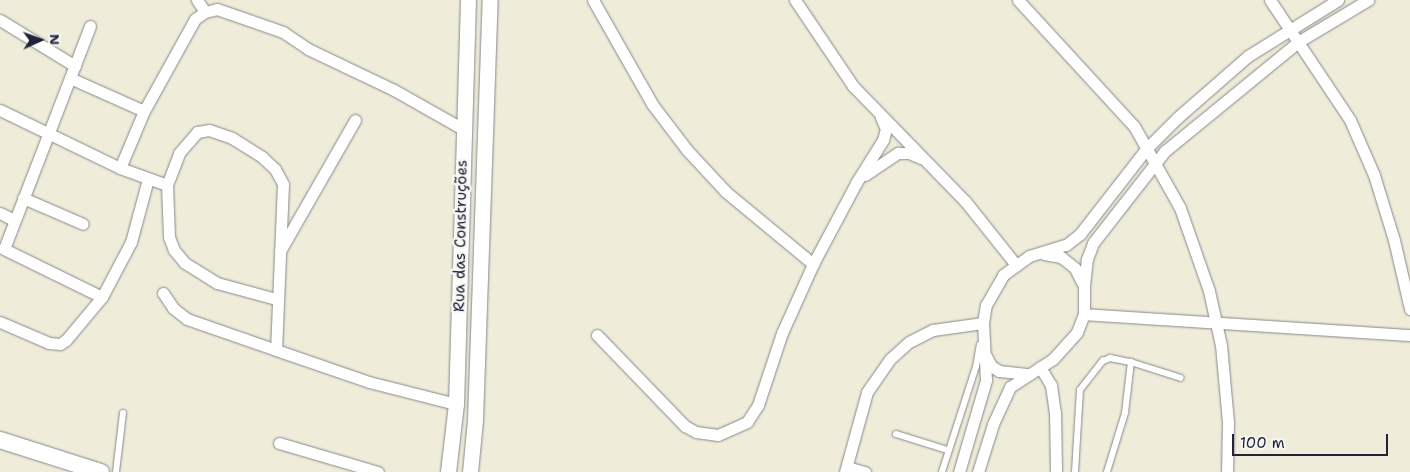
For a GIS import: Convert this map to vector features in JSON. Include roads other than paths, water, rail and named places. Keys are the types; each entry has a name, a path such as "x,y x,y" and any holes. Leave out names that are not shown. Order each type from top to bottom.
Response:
{"main road":[{"path":"0,440 81,469 101,472"}],"street":[{"path":"197,0 205,12"},
{"name":"Rua das Construções","path":"448,472 456,404 468,0"},
{"name":"Rua das Construções","path":"470,472 475,420 490,0"},
{"path":"593,0 652,104 688,150 726,192 813,264"},
{"path":"795,0 853,86 881,117 965,201 1016,264"},
{"path":"1018,0 1134,126 1156,162 1191,234 1215,321 1226,388 1226,472"},
{"path":"1270,0 1350,120 1374,175 1394,240 1410,309"},
{"path":"959,472 985,389 986,356 983,323 993,289 1016,264 1036,254 1066,245 1080,234 1147,148 1220,80 1289,28 1338,0"},
{"path":"978,472 993,424 1006,394 1016,382 1040,367 1063,349 1077,332 1084,314 1086,259 1093,243 1156,162 1298,42 1368,0"},
{"path":"120,168 144,112 195,19 205,12 217,9 283,32 308,49 394,90 463,129"},
{"path":"0,20 75,66"},
{"path":"90,26 4,250 102,297"},
{"path":"70,78 144,112"},
{"path":"0,110 48,135 120,168 167,185"},
{"path":"597,335 685,426 708,435 729,433 747,422 754,413 782,333 813,264 856,183 883,140 886,128 881,117"},
{"path":"278,253 355,120"},
{"path":"276,299 216,283 184,262 169,237 167,185 178,153 197,132 209,130 232,138 262,157 280,176 283,184 276,299 276,350"},
{"path":"856,183 898,153 909,153 928,162"},
{"path":"0,322 49,343 60,344 102,297 131,242 148,179"},
{"path":"23,198 83,224"},
{"path":"0,214 14,220"},
{"path":"1036,254 1054,255 1068,262 1084,286"},
{"path":"163,293 173,308 187,319 369,382 456,404"},
{"path":"1084,314 1410,335"},
{"path":"865,472 846,470 868,392 890,358 909,342 933,330 983,323"},
{"path":"986,356 991,366 999,371 1029,374"},
{"path":"1040,367 1051,385 1056,472"},
{"path":"279,443 378,472"}],"lane":[{"path":"942,472 976,367 983,323"},
{"path":"1075,472 1079,401 1083,384 1104,361 1110,358 1131,362 1181,378"},
{"path":"1108,472 1124,413 1131,362"},
{"path":"116,472 123,413"},
{"path":"896,434 948,450"}]}
